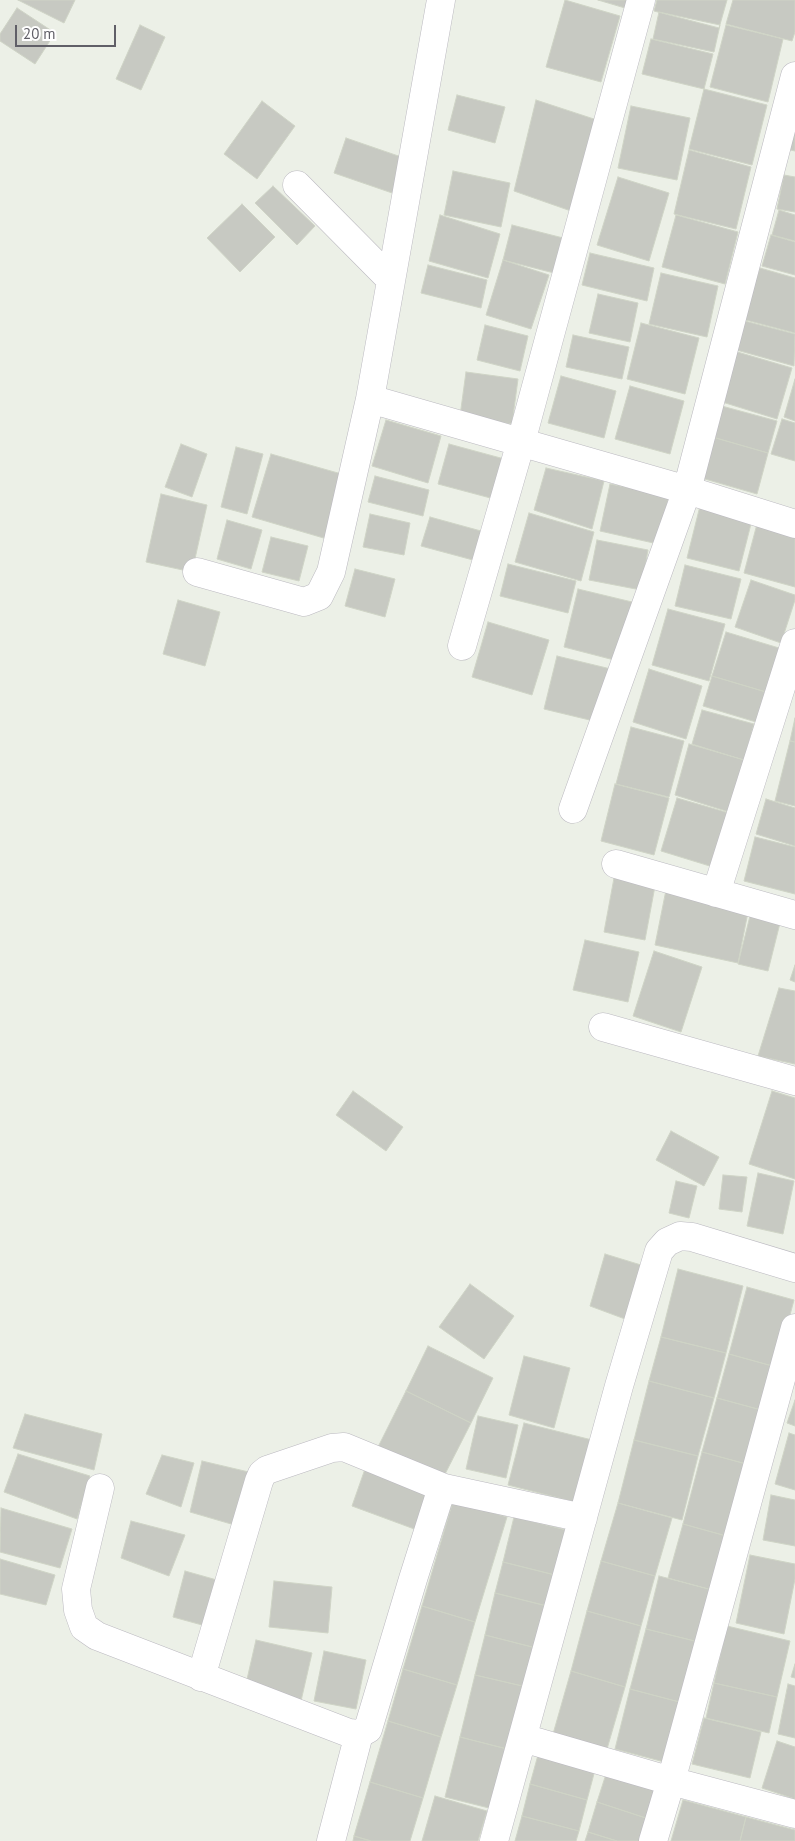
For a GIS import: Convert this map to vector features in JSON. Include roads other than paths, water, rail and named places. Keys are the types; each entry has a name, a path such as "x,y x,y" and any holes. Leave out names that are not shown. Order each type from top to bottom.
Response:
{"street":[{"path":"197,572 304,602 319,596 330,572 370,399 441,0"},
{"path":"462,646 521,442 641,0"},
{"path":"573,809 687,490 795,76"},
{"path":"296,185 391,280"},
{"path":"370,399 687,490 795,524"},
{"path":"716,893 795,643"},
{"path":"616,864 795,915"},
{"path":"603,1027 795,1081"},
{"path":"494,1841 524,1738 621,1377 659,1251 667,1242 680,1236 692,1237 795,1268"},
{"path":"653,1841 795,1328"},
{"path":"201,1677 259,1481 262,1474 267,1470 332,1448 344,1447 444,1488 583,1518"},
{"path":"100,1488 76,1589 78,1610 84,1627 97,1636 201,1677 349,1733 359,1734 368,1729 440,1494 444,1488"},
{"path":"331,1841 359,1734"},
{"path":"524,1738 671,1781 795,1814"}]}
